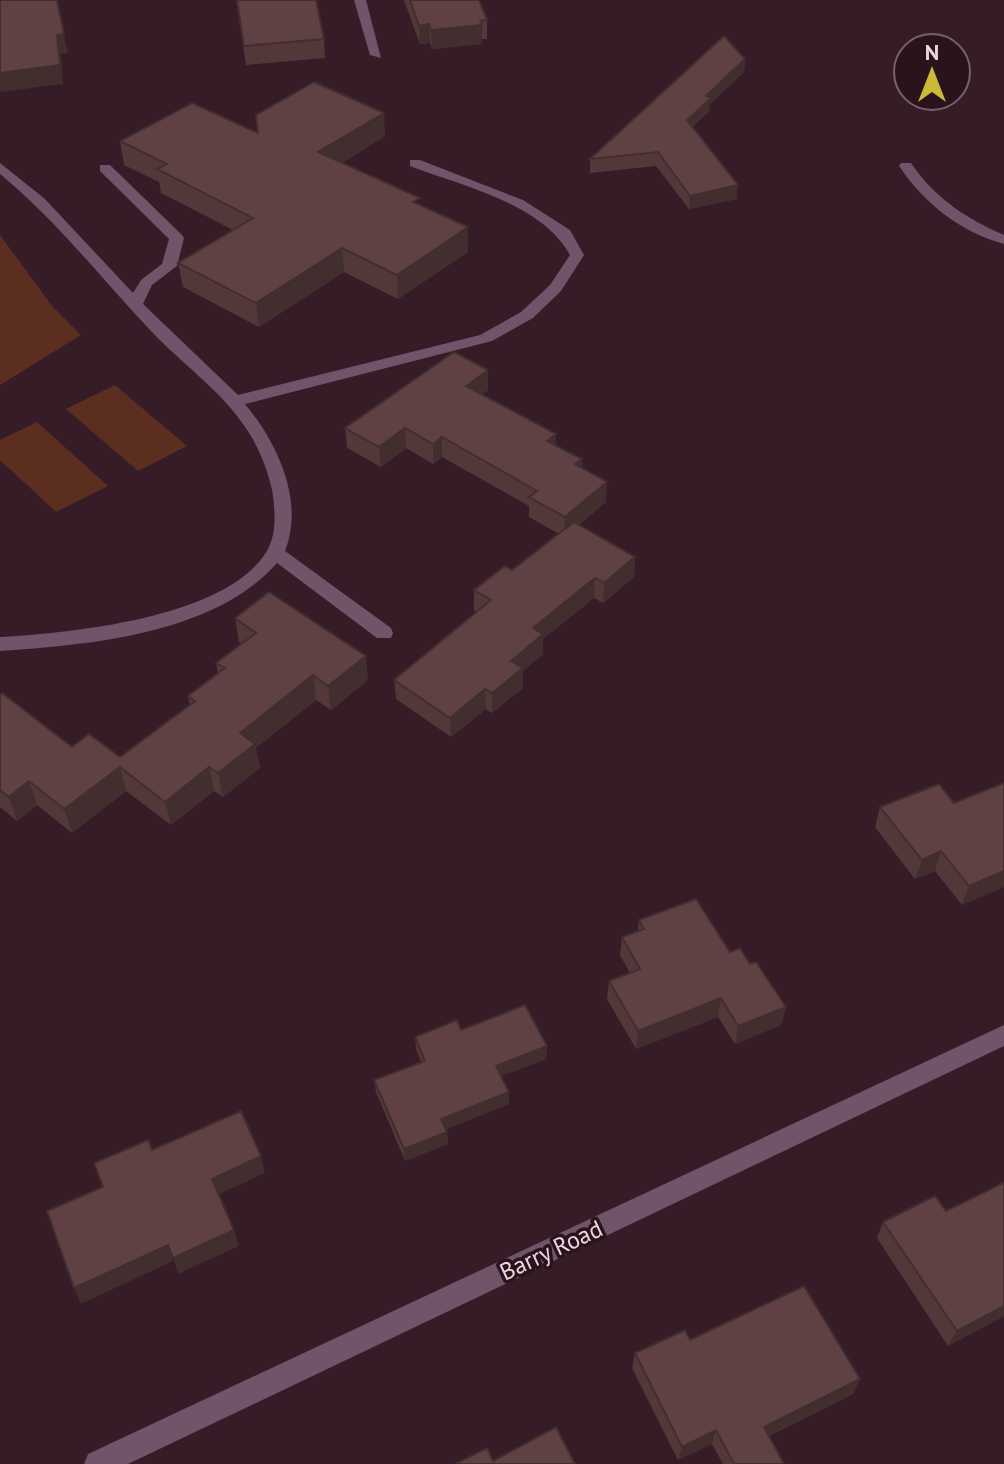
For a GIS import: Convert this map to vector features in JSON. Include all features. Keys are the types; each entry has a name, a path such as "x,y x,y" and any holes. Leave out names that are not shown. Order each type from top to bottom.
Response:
{"street":[{"path":"360,0 376,55"},
{"path":"232,402 486,338 527,315 556,288 577,255 565,233 518,203 415,163"},
{"path":"906,166 918,186 940,208 1004,240"},
{"path":"0,167 37,196 135,305 250,420 274,466 284,518 276,553 257,574 220,598 168,619 59,642 0,644"},
{"path":"105,168 177,238 169,266 146,283 135,305"},
{"path":"276,553 384,633"},
{"name":"Barry Road","path":"98,1464 1004,1035"}],"shaded area":[{"path":"0,235 52,306 81,335 0,385"},
{"path":"115,385 187,446 138,471 66,409"},
{"path":"37,422 108,486 56,512 0,460 0,440"}],"building":[{"path":"0,0 57,0 64,34 57,35 60,65 0,73"},
{"path":"237,0 316,0 324,39 244,46"},
{"path":"410,0 479,0 487,20 480,21 482,25 431,30 429,24 419,26"},
{"path":"724,36 745,59 706,96 711,98 687,120 738,185 690,196 658,152 590,159"},
{"path":"314,82 384,113 318,152 420,198 413,202 468,227 397,275 342,248 256,303 178,263 253,218 157,169 167,164 120,141 192,103 258,133 256,115"},
{"path":"454,352 488,370 466,386 556,434 547,441 582,459 575,464 607,482 565,517 529,497 537,491 442,437 433,444 405,428 379,447 345,428"},
{"path":"574,522 635,557 604,583 595,578 533,628 543,634 511,661 523,668 492,693 485,689 450,718 394,680 491,600 474,590 505,566 512,570"},
{"path":"269,592 366,656 328,686 313,675 240,733 255,744 218,773 209,767 165,802 120,767 64,809 29,781 9,797 0,790 0,694 72,747 89,734 120,757 195,701 188,696 225,668 216,663 256,633 235,618"},
{"path":"1004,783 1004,871 969,886 941,851 922,860 880,807 939,784 954,803"},
{"path":"696,899 730,952 740,948 750,964 756,962 786,1007 738,1026 721,998 638,1031 609,981 640,969 622,937 644,929 639,920"},
{"path":"525,1005 547,1046 496,1066 509,1092 441,1119 447,1132 404,1149 374,1080 425,1061 415,1037 457,1020 461,1030"},
{"path":"241,1111 261,1156 212,1179 234,1230 173,1258 168,1245 74,1288 47,1211 103,1187 94,1163 148,1140 152,1150"},
{"path":"1003,1183 1004,1306 957,1331 883,1222 935,1196 946,1211"},
{"path":"804,1286 860,1379 764,1427 784,1464 734,1464 716,1430 682,1447 635,1353 685,1330 690,1340"},
{"path":"556,1427 575,1464 455,1464 487,1448 493,1461"}]}
